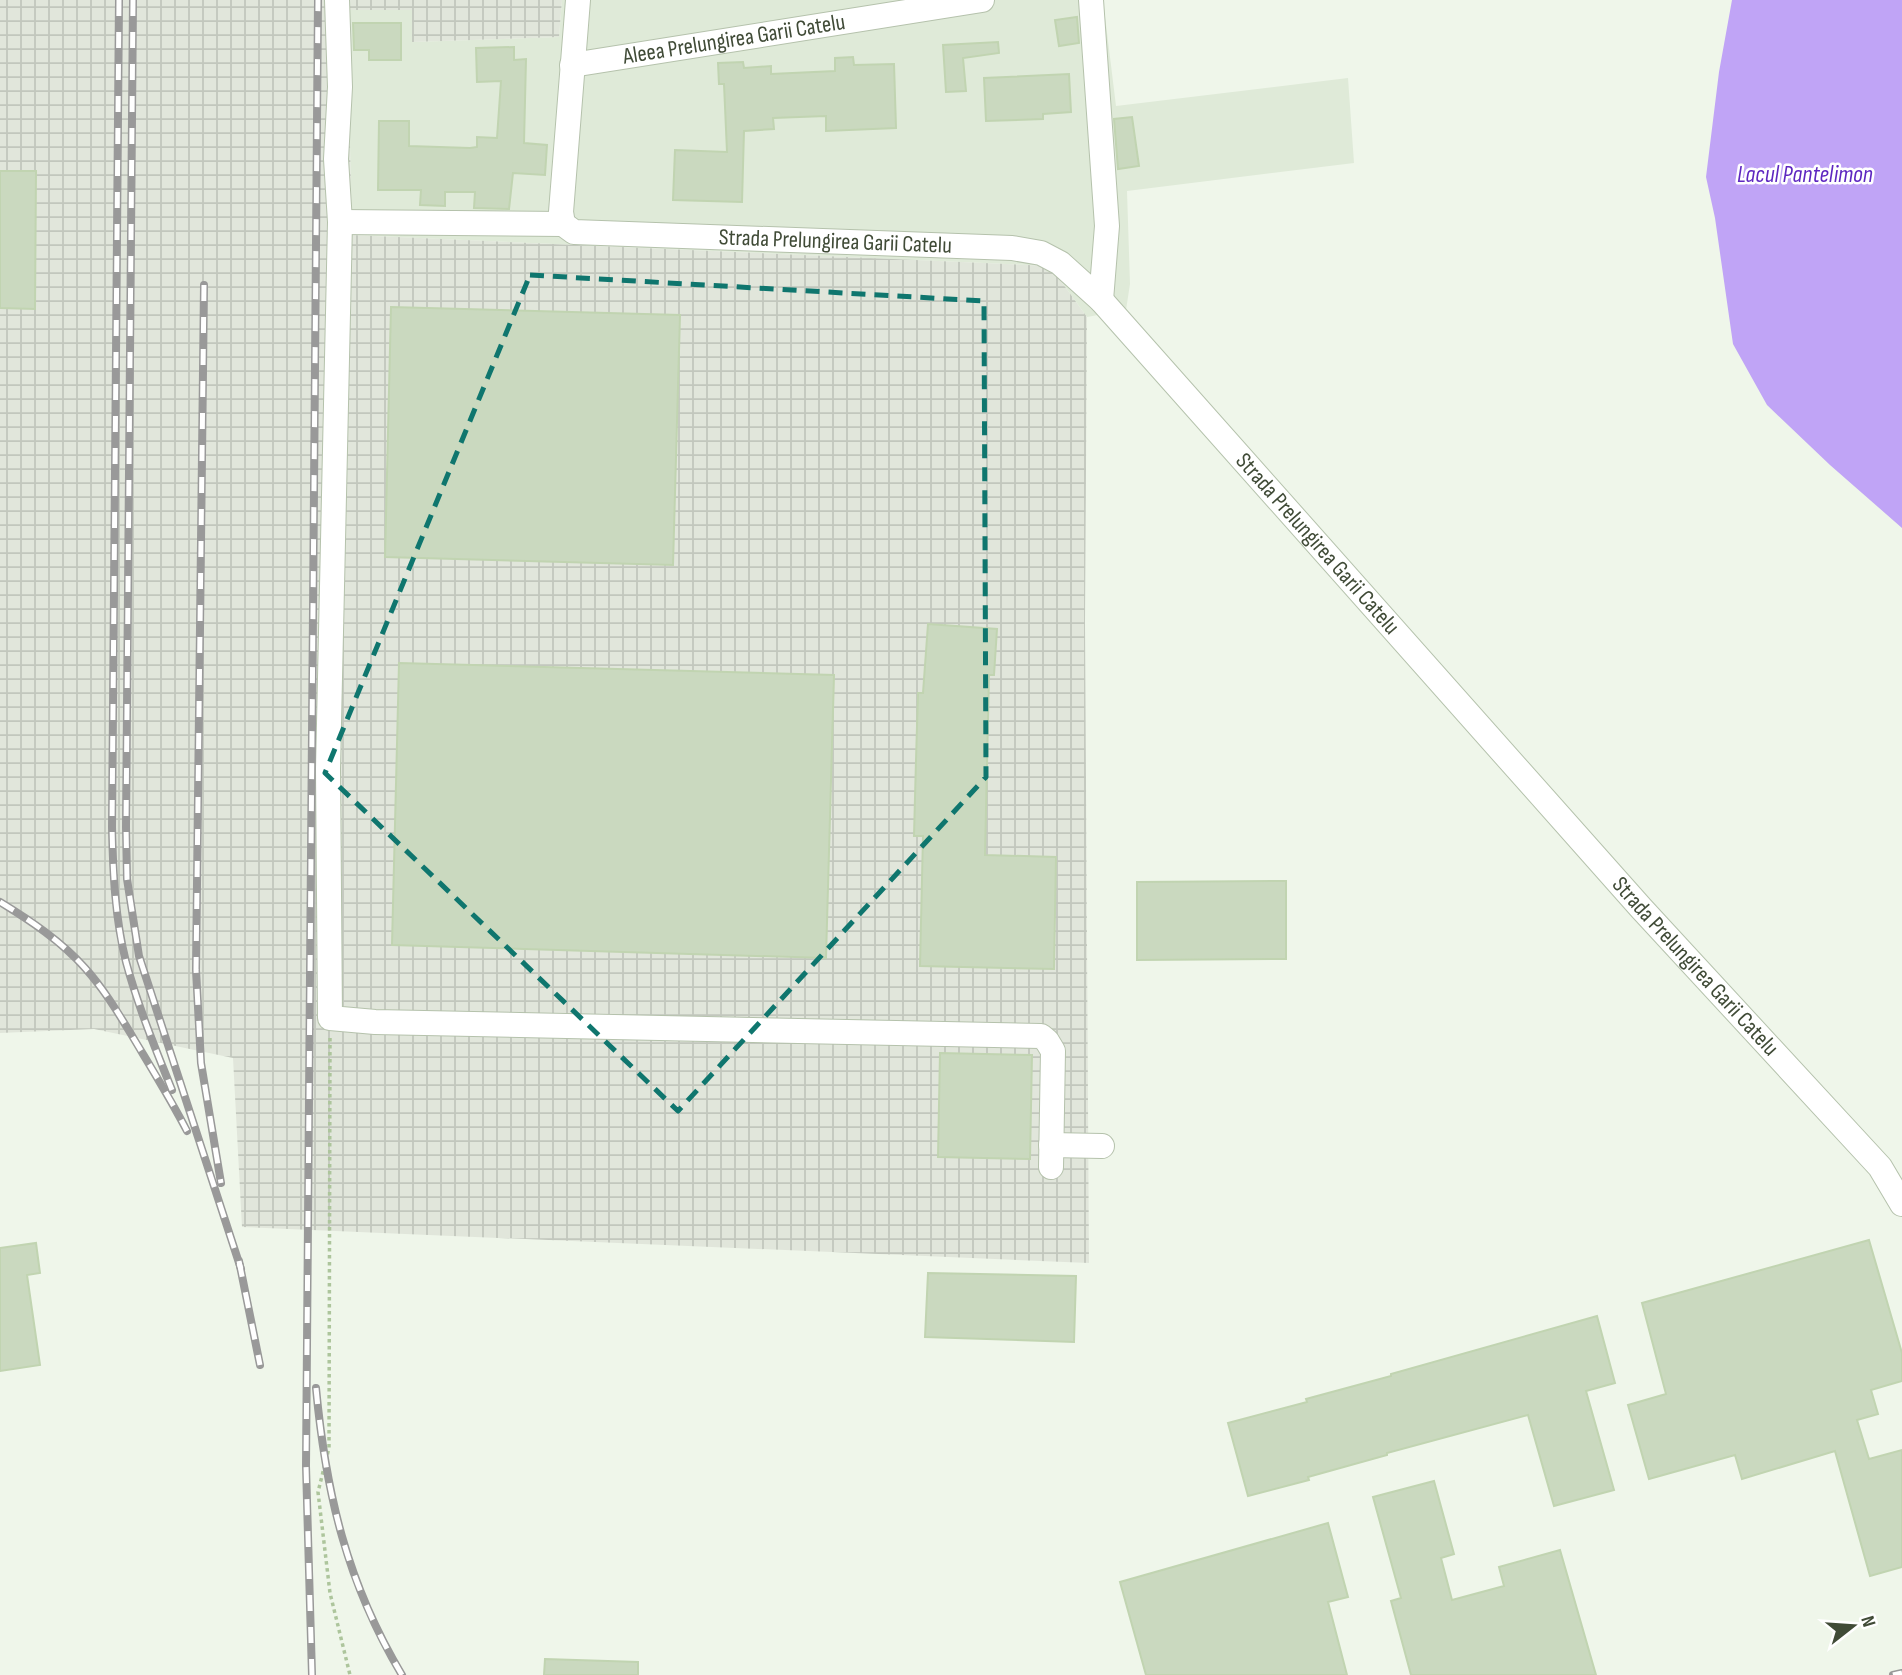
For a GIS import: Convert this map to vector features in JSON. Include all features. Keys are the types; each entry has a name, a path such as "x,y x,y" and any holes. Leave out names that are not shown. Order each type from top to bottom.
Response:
{"street":[{"path":"337,0 341,87 336,159 340,222 328,769 330,1018 403,1022 1041,1036 1048,1041 1053,1051 1051,1156 1102,1146"},
{"path":"564,224 561,212 578,0"},
{"name":"Aleea Prelungirea Garii Catelu","path":"572,65 982,0"},
{"path":"1090,0 1107,226 1101,300"},
{"name":"Strada Prelungirea Garii Catelu","path":"340,222 564,224 574,232 1012,248 1041,253 1060,263 1101,300 1641,908 1880,1167 1902,1204"}],"path":[{"path":"330,1018 329,1448 318,1492 330,1593 350,1675"}],"highlighted area":[{"path":"530,275 984,301 986,777 678,1111 325,773"}],"shaded area":[{"path":"0,0 562,0 559,37 412,42 412,10 347,10 352,235 1050,266 1087,317 1085,622 1089,1263 242,1227 233,1058 94,1029 0,1033"},
{"path":"562,0 1103,0 1116,106 1348,78 1354,163 1127,191 1130,284 1126,310 1087,317 1050,266 352,235 347,10 412,10 412,42 559,37"}],"water":[{"name":"Lacul Pantelimon","path":"1732,0 1902,0 1902,528 1767,405 1733,344 1715,218 1706,177 1719,72"}],"building":[{"path":"1077,17 1079,43 1059,46 1055,20"},
{"path":"353,23 401,23 401,60 369,60 369,50 354,50"},
{"path":"998,42 999,53 963,58 966,91 946,92 943,45"},
{"path":"514,47 514,60 526,59 524,143 547,145 545,175 513,173 509,209 474,208 475,192 445,192 445,206 420,205 421,190 378,190 379,121 409,121 409,146 470,148 477,147 477,137 497,138 501,81 477,82 476,48"},
{"path":"853,57 854,65 894,64 896,128 826,131 826,116 773,118 774,129 744,131 742,202 673,200 675,150 727,152 724,84 719,84 718,63 743,62 744,68 771,66 771,74 835,71 835,58"},
{"path":"1069,74 1071,112 1043,114 1043,119 986,121 984,78"},
{"path":"1132,117 1139,166 1118,169 1114,119"},
{"path":"0,171 36,171 35,309 0,308"},
{"path":"391,307 680,315 673,565 385,557"},
{"path":"928,624 997,629 994,675 989,675 985,855 1056,857 1054,969 920,966 923,836 914,836 918,693 923,693"},
{"path":"399,663 834,675 826,958 392,945"},
{"path":"1286,881 1286,959 1137,960 1137,882"},
{"path":"940,1053 1032,1055 1030,1159 938,1157"},
{"path":"1869,1240 1902,1353 1902,1381 1871,1390 1878,1414 1857,1420 1869,1459 1902,1450 1902,1567 1870,1576 1835,1451 1742,1479 1735,1455 1649,1479 1628,1405 1666,1394 1642,1303"},
{"path":"36,1243 40,1273 27,1275 40,1365 0,1371 0,1248"},
{"path":"928,1273 1076,1276 1074,1342 925,1337"},
{"path":"1597,1316 1615,1383 1586,1391 1614,1490 1554,1506 1528,1415 1387,1453 1308,1477 1309,1480 1248,1496 1228,1423"},
{"path":"1434,1481 1454,1554 1441,1558 1452,1600 1504,1586 1499,1567 1560,1550 1596,1675 1411,1675 1391,1601 1401,1598 1373,1497"},
{"path":"1328,1523 1348,1597 1328,1602 1347,1675 1146,1675 1120,1582"},
{"path":"545,1659 638,1662 638,1675 544,1675"}],"railway":[{"path":"119,0 113,861 117,912 126,962 141,1011 172,1090"},
{"path":"133,0 127,879 139,956 241,1269"},
{"path":"312,1675 306,1466 318,0"},
{"path":"204,285 196,970 201,1063 221,1183"},
{"path":"0,902 56,940 92,976 126,1025 187,1131"},
{"path":"239,1261 260,1365"},
{"path":"316,1388 326,1465 342,1537 367,1606 402,1675"},
{"path":"1893,1675 1902,1673"}]}
